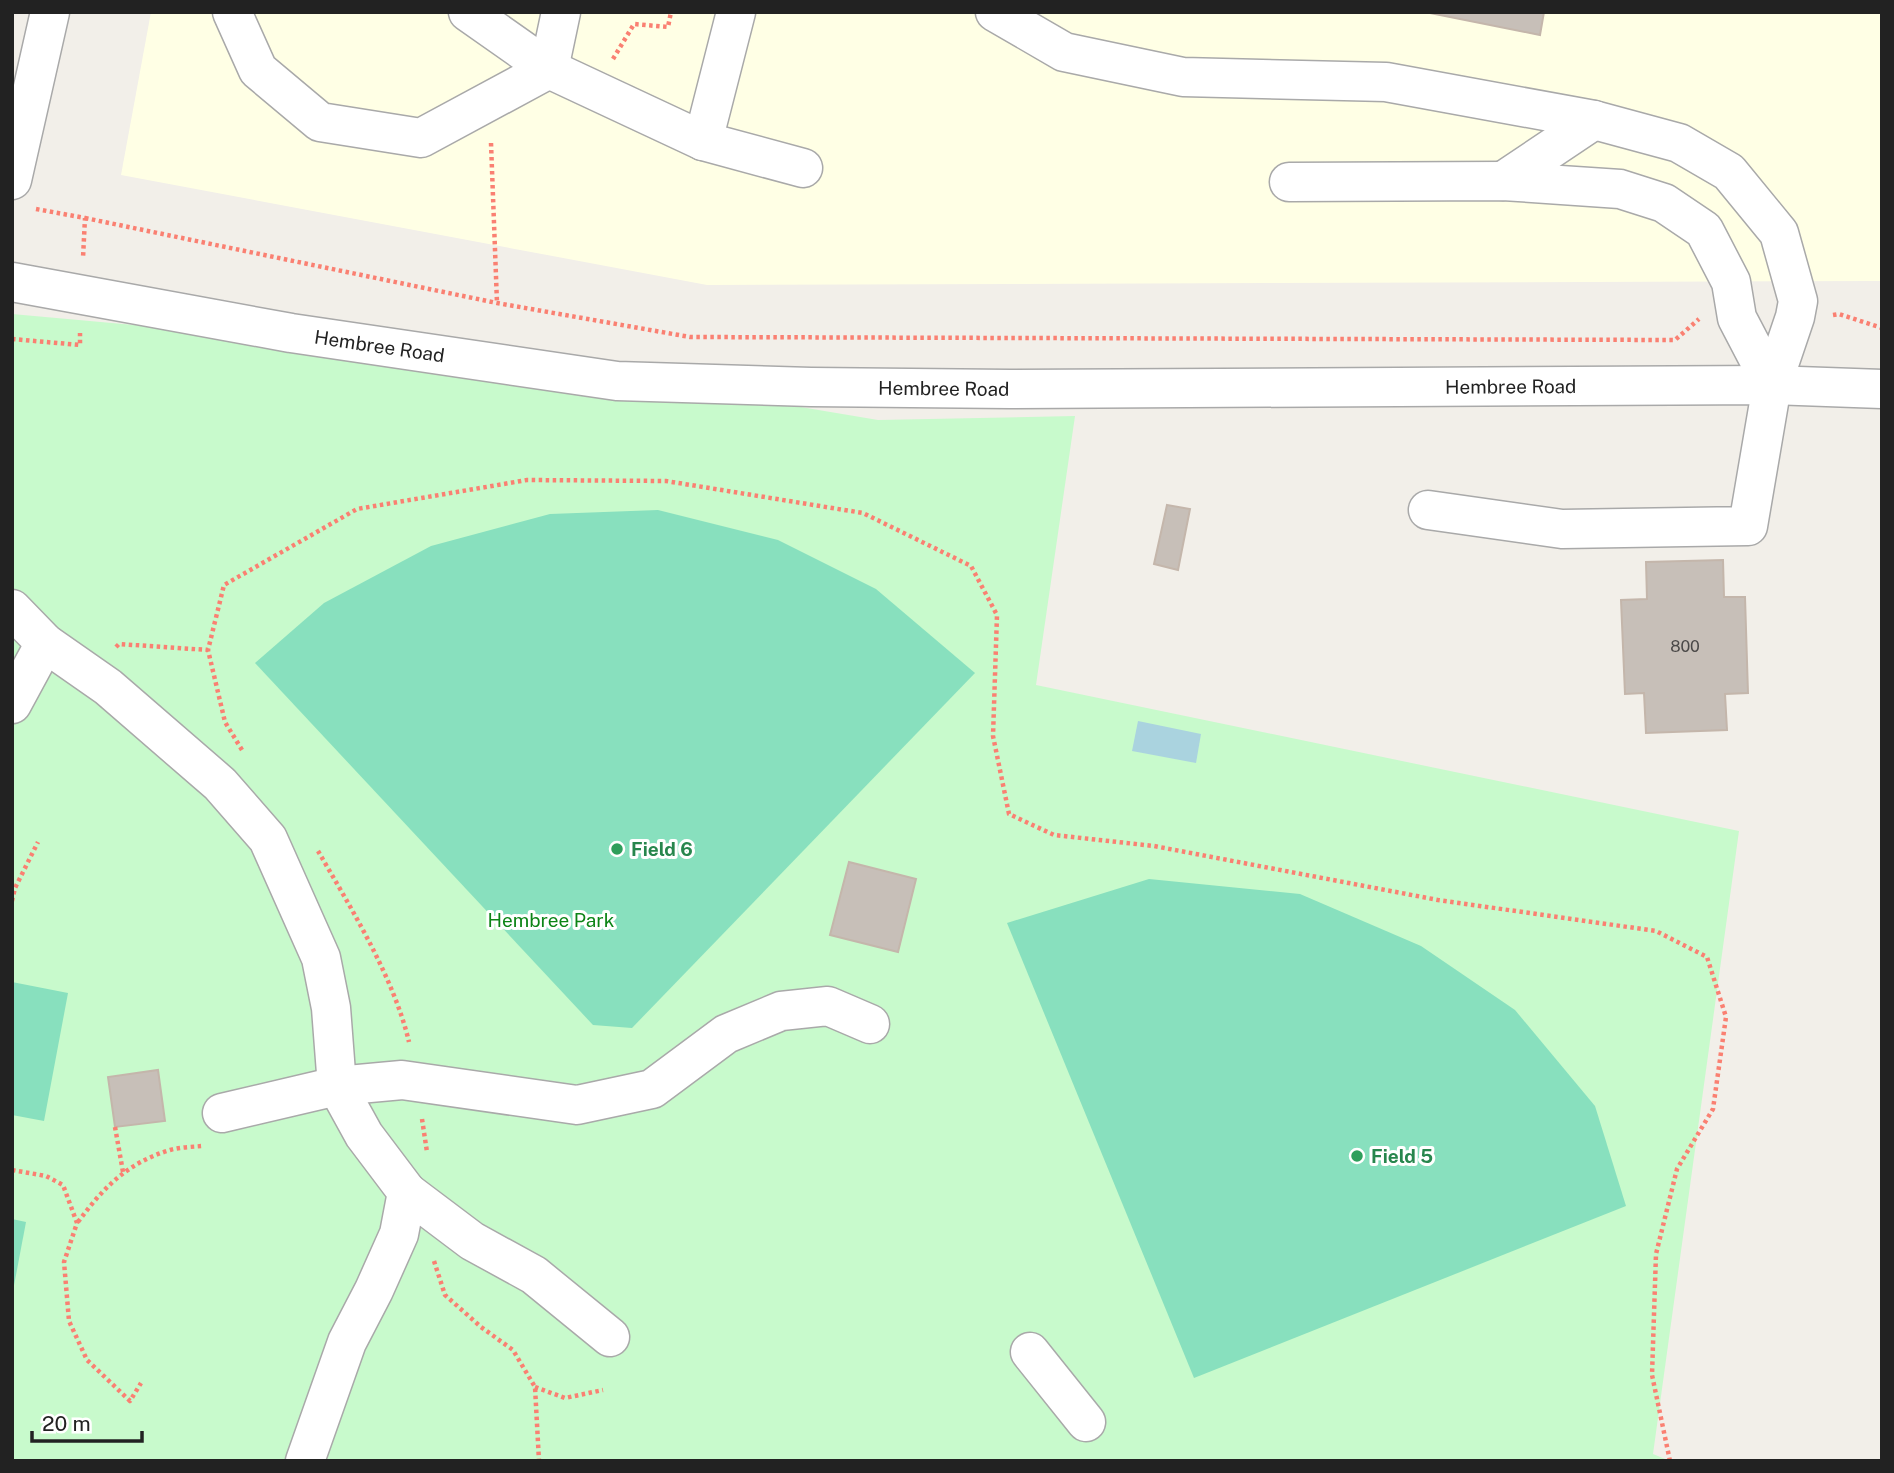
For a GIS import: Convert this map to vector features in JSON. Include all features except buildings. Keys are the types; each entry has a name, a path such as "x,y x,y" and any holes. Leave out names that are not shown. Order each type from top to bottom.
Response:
{"street":[{"path":"12,180 50,12"},
{"path":"232,12 258,70 320,122 421,138 549,69 561,12"},
{"path":"468,12 549,69 703,141 803,168"},
{"path":"703,141 736,12"},
{"path":"995,12 1065,52 1183,77 1386,82 1594,120 1679,143 1729,172 1779,233 1798,301 1772,385 1748,526 1562,530 1428,510"},
{"path":"1503,181 1594,120"},
{"path":"1289,183 1503,181 1620,189 1664,203 1704,230 1731,282 1737,318 1772,385"},
{"name":"Hembree Road","path":"12,282 317,337 617,381 811,387 1772,385 1882,389"},
{"path":"12,609 45,643 108,687 220,784 268,839 321,958 331,1008 337,1086 364,1135 407,1192 472,1241 534,1275 610,1337"},
{"path":"12,704 45,643"},
{"path":"215,1129 337,1086 402,1080 577,1105 652,1089 726,1034 781,1011 828,1006 870,1024"},
{"path":"305,1461 347,1342 399,1234 407,1192"},
{"path":"1030,1352 1086,1422"}],"path":[{"path":"594,90 634,24 668,27 671,12"},
{"path":"491,135 497,303"},
{"path":"85,218 497,303 690,337 1675,340 1699,319 1737,318"},
{"path":"1795,317 1839,314 1882,328"},
{"path":"245,756 226,722 208,650 224,585 357,509 527,480 666,481 863,513 971,566 997,615 993,736 1009,814 1054,835 1154,845 1438,900 1656,931 1707,957 1726,1017 1713,1108 1677,1169 1656,1254 1652,1375 1670,1461"},
{"path":"89,675 118,644 208,650"},
{"path":"12,901 38,842"},
{"path":"316,848 363,929 404,1021 419,1083 428,1156"},
{"path":"115,1127 123,1172"},
{"path":"141,1383 130,1401 87,1360 69,1321 64,1262 77,1223 100,1192 123,1172 215,1129"},
{"path":"12,1170 46,1175 63,1185 77,1223"},
{"path":"438,1215 433,1259 445,1295 481,1327 513,1350 535,1387 540,1461"},
{"path":"535,1387 565,1398 603,1390"}],"shaded area":[{"path":"151,12 1882,12 1882,281 707,285 121,175"}],"green space":[{"name":"Hembree Park","path":"12,314 521,360 878,420 1075,416 1036,685 1739,831 1653,1454 1670,1461 12,1461"},
{"name":"Field 6","path":"658,510 778,540 876,589 975,673 632,1028 593,1025 255,663 324,603 431,546 550,514"},
{"name":"Field 5","path":"1149,879 1300,894 1421,946 1515,1010 1595,1106 1626,1206 1194,1378 1007,923"},
{"path":"12,982 68,993 44,1121 12,1115"},
{"path":"12,1219 26,1222 12,1296"}],"water":[{"path":"1138,721 1201,734 1196,763 1132,751"}],"place":[{"name":"Field 6","path":"617,849"},
{"name":"Field 5","path":"1357,1156"}]}
